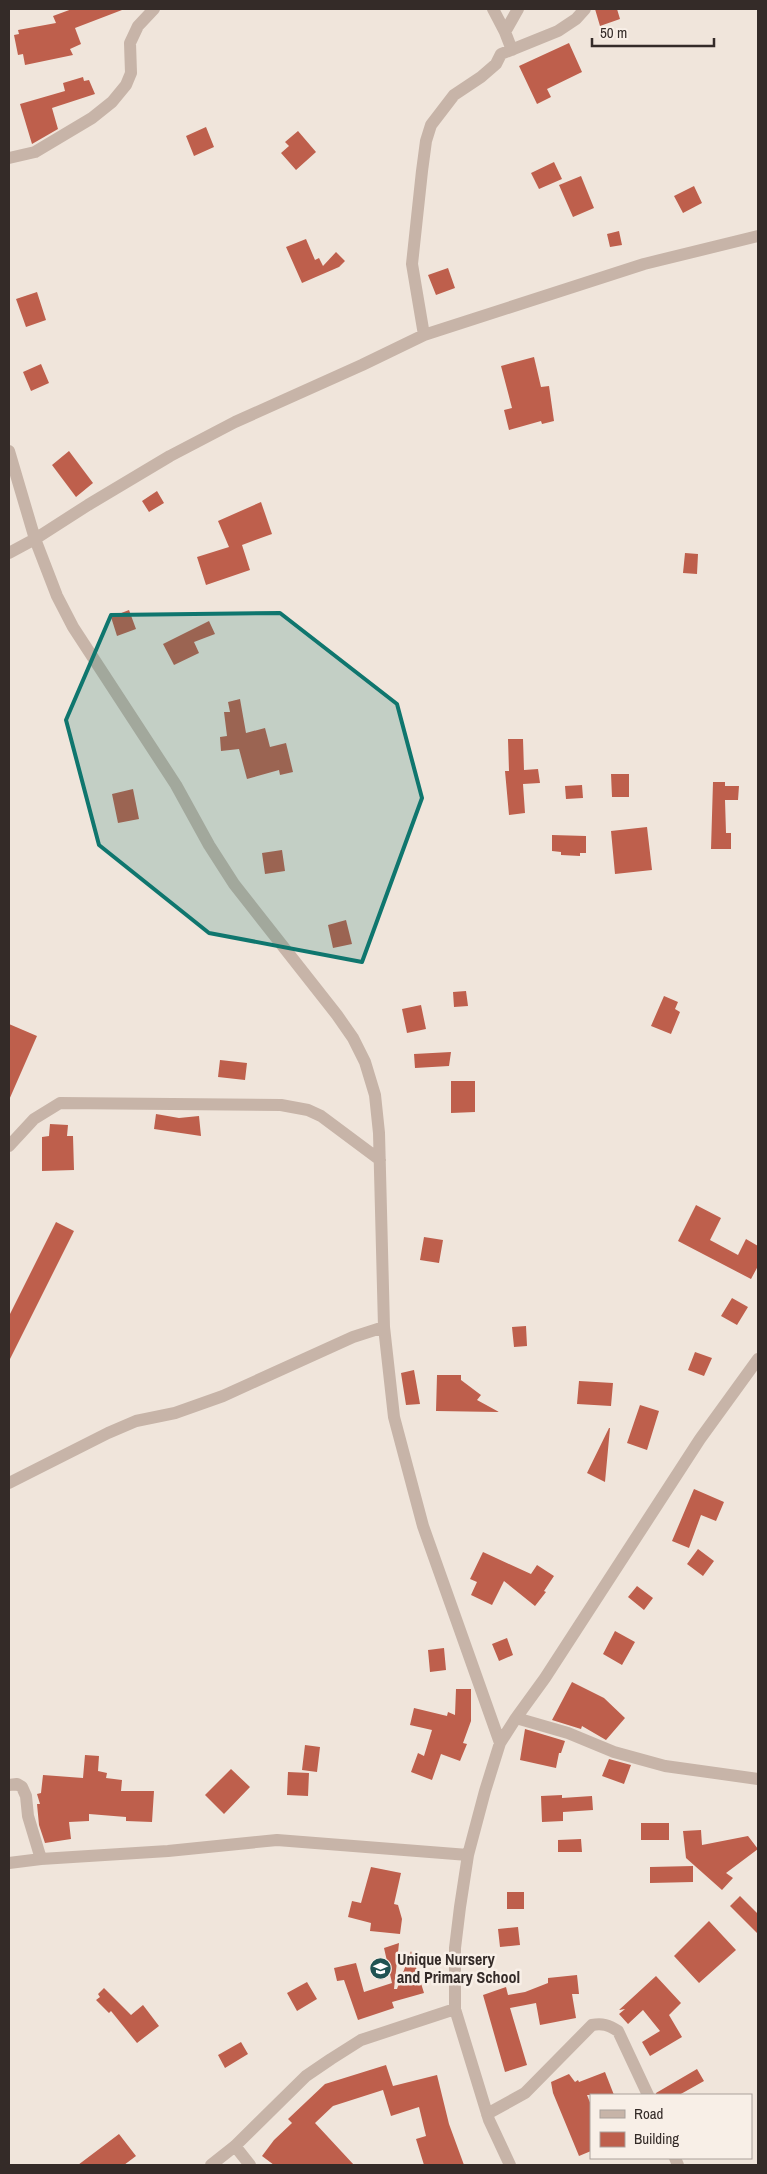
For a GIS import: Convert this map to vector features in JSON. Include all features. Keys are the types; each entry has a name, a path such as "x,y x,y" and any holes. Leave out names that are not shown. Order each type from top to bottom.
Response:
{"street":[{"path":"9,158 35,152 92,118 112,102 126,85 132,73 130,43 138,26 154,9"},
{"path":"493,9 512,50"},
{"path":"505,32 518,9"},
{"path":"424,335 412,264 426,141 431,125 454,95 481,77 496,64 501,54 558,31 576,19 585,9"},
{"path":"9,553 178,452 244,418 424,335 644,264 758,236"},
{"path":"9,451 35,539 57,596 73,627 176,785 234,884 337,1015 353,1038 365,1062 375,1095 380,1160 384,1327 394,1417 423,1526 500,1743"},
{"path":"9,1146 34,1119 60,1103 281,1105 308,1110 320,1116 380,1160"},
{"path":"9,1483 136,1421 156,1418 223,1396 354,1338 384,1327"},
{"path":"510,2165 487,2114 455,2009 455,1948 468,1855 485,1791 500,1743 700,1439 758,1359"},
{"path":"516,1718 568,1733 614,1752 665,1766 758,1779"},
{"path":"9,1785 17,1784 22,1787 26,1796 28,1816 41,1858"},
{"path":"9,1863 41,1858 168,1851 278,1840 468,1855"},
{"path":"211,2165 235,2146 306,2076 331,2059 361,2040 455,2009"},
{"path":"487,2114 526,2093 592,2025 611,2026 618,2031 648,2094"},
{"path":"235,2146 250,2165"}],"highlighted area":[{"path":"280,613 397,704 422,798 362,962 209,933 99,845 66,720 111,615"}],"building":[{"path":"72,9 122,10 75,28 81,44 70,49 73,55 25,65 23,54 18,55 14,35 19,34 18,30 56,23 53,16"},
{"path":"595,9 617,9 620,19 600,26"},
{"path":"569,43 582,72 547,89 551,97 537,104 519,66"},
{"path":"83,77 84,81 89,80 95,94 52,108 58,129 32,144 20,104 65,91 63,83"},
{"path":"206,127 214,147 194,156 186,136"},
{"path":"298,131 316,152 296,170 281,153 289,146 285,142"},
{"path":"554,162 562,179 539,189 531,173"},
{"path":"581,176 594,208 573,217 559,185"},
{"path":"694,186 702,203 683,213 674,196"},
{"path":"619,231 622,245 610,247 607,234"},
{"path":"306,239 315,260 319,258 323,266 336,252 345,261 339,267 302,283 286,247"},
{"path":"448,268 455,288 436,295 428,275"},
{"path":"37,292 46,320 26,327 16,299"},
{"path":"534,357 541,387 549,386 554,421 542,424 541,421 509,430 504,410 512,408 501,366"},
{"path":"41,364 49,383 31,391 23,372"},
{"path":"69,451 93,483 76,497 52,465"},
{"path":"157,491 164,503 149,512 142,501"},
{"path":"261,502 272,534 242,545 250,570 206,585 197,557 229,547 218,521"},
{"path":"685,553 698,554 697,574 683,573"},
{"path":"129,610 136,629 117,636 111,617"},
{"path":"209,621 215,634 194,642 199,653 174,665 163,644"},
{"path":"240,699 246,733 265,728 270,747 286,743 293,772 280,775 279,770 247,779 239,749 221,751 220,737 227,736 224,712 230,712 228,702"},
{"path":"508,739 523,739 524,770 538,769 540,783 523,784 525,813 509,815 505,771 509,771"},
{"path":"611,774 629,774 629,797 612,797"},
{"path":"713,782 725,782 725,786 739,786 738,800 725,800 726,833 731,833 731,849 711,849"},
{"path":"582,785 583,798 566,799 565,786"},
{"path":"133,789 139,819 118,823 112,794"},
{"path":"647,827 652,870 615,874 611,831"},
{"path":"552,835 586,836 586,853 580,853 580,856 561,855 561,852 552,851"},
{"path":"282,850 285,871 265,874 262,853"},
{"path":"346,920 352,944 333,948 328,925"},
{"path":"466,991 468,1006 454,1007 453,992"},
{"path":"664,996 678,1002 675,1009 680,1012 671,1034 651,1026"},
{"path":"421,1005 426,1029 407,1033 402,1009"},
{"path":"9,1024 37,1036 9,1100"},
{"path":"451,1052 449,1066 415,1068 414,1054"},
{"path":"220,1060 247,1063 245,1080 218,1077"},
{"path":"451,1081 475,1081 475,1112 451,1113"},
{"path":"156,1114 179,1118 199,1116 201,1136 154,1129"},
{"path":"50,1124 68,1125 67,1136 73,1136 74,1170 42,1171 42,1137 49,1136"},
{"path":"696,1205 721,1218 710,1240 738,1255 746,1239 758,1246 758,1266 751,1279 678,1241"},
{"path":"56,1222 74,1231 9,1361 9,1316"},
{"path":"424,1237 443,1240 439,1263 420,1260"},
{"path":"732,1298 748,1307 737,1325 721,1316"},
{"path":"526,1326 527,1346 514,1347 512,1327"},
{"path":"695,1352 712,1358 704,1376 688,1370"},
{"path":"414,1370 420,1404 406,1405 401,1373"},
{"path":"437,1375 461,1375 461,1380 481,1395 477,1400 499,1412 436,1411"},
{"path":"579,1381 613,1383 611,1406 577,1404"},
{"path":"640,1405 659,1411 647,1450 627,1443"},
{"path":"610,1428 605,1482 587,1473"},
{"path":"694,1489 724,1502 716,1521 701,1515 689,1548 672,1541"},
{"path":"698,1549 714,1561 703,1576 687,1564"},
{"path":"483,1552 531,1574 537,1565 554,1576 544,1591 546,1592 535,1606 504,1581 492,1605 471,1595 477,1582 470,1579"},
{"path":"637,1586 653,1598 644,1610 628,1597"},
{"path":"615,1631 635,1642 622,1665 603,1654"},
{"path":"507,1638 513,1655 499,1661 492,1644"},
{"path":"444,1648 446,1670 430,1672 428,1650"},
{"path":"572,1682 604,1698 625,1718 606,1740 582,1726 581,1729 552,1720"},
{"path":"456,1689 471,1689 471,1721 463,1743 467,1744 460,1761 441,1754 432,1780 411,1772 418,1753 424,1756 432,1730 410,1725 414,1708 447,1716 448,1712 455,1715"},
{"path":"525,1729 565,1741 561,1753 559,1753 556,1768 520,1760"},
{"path":"305,1745 320,1747 317,1772 302,1770"},
{"path":"85,1755 99,1756 98,1771 107,1773 106,1778 122,1780 121,1791 154,1791 152,1822 126,1821 126,1817 89,1814 89,1821 69,1822 71,1839 45,1843 39,1825 37,1804 40,1804 37,1794 41,1793 43,1775 83,1778"},
{"path":"609,1759 631,1765 624,1784 602,1776"},
{"path":"231,1769 250,1787 224,1814 205,1795"},
{"path":"288,1772 309,1773 308,1796 287,1795"},
{"path":"562,1795 562,1798 592,1796 593,1810 563,1812 563,1821 542,1822 541,1796"},
{"path":"641,1823 669,1823 669,1840 641,1840"},
{"path":"701,1830 702,1845 748,1836 758,1849 726,1873 733,1878 722,1890 686,1858 683,1831"},
{"path":"581,1839 582,1852 558,1852 558,1840"},
{"path":"693,1866 693,1882 650,1883 650,1867"},
{"path":"371,1867 401,1873 394,1904 398,1905 402,1919 400,1934 370,1931 371,1923 348,1917 352,1901 361,1903"},
{"path":"507,1892 524,1892 524,1909 507,1909"},
{"path":"740,1896 758,1914 758,1934 730,1906"},
{"path":"709,1921 736,1950 699,1983 674,1956"},
{"path":"518,1927 520,1945 500,1947 498,1929"},
{"path":"399,1943 394,1989 397,1989 411,1951 424,1993 392,2002 394,2008 358,2020 344,1980 337,1981 334,1968 356,1963 364,1992 392,1983 384,1948"},
{"path":"577,1975 579,1994 572,1994 576,2018 540,2025 536,2003 510,2008 527,2065 505,2072 483,1995 506,1987 508,1995 525,1992 548,1983 548,1978"},
{"path":"656,1976 681,2003 669,2015 682,2037 650,2056 642,2042 660,2031 643,2010 628,2024 619,2014 625,2009 619,2010"},
{"path":"307,1982 317,1999 297,2011 287,1993"},
{"path":"104,1988 131,2015 143,2005 159,2026 137,2043 111,2011 109,2013 96,2000 100,1997 98,1994"},
{"path":"241,2042 248,2054 225,2068 218,2055"},
{"path":"386,2065 393,2086 437,2075 449,2124 464,2165 424,2165 416,2139 426,2136 419,2107 391,2116 383,2090 333,2106 315,2123 354,2165 274,2165 262,2156 274,2140 292,2123 288,2119 325,2084"},
{"path":"697,2069 704,2081 681,2094 656,2093"},
{"path":"605,2072 614,2094 587,2095 590,2102 590,2151 579,2156 553,2093 551,2082 569,2074 575,2082 578,2080 579,2082"},
{"path":"119,2134 136,2156 124,2165 78,2165"}],"place":[{"name":"Unique Nursery and Primary School","path":"381,1968"}]}
